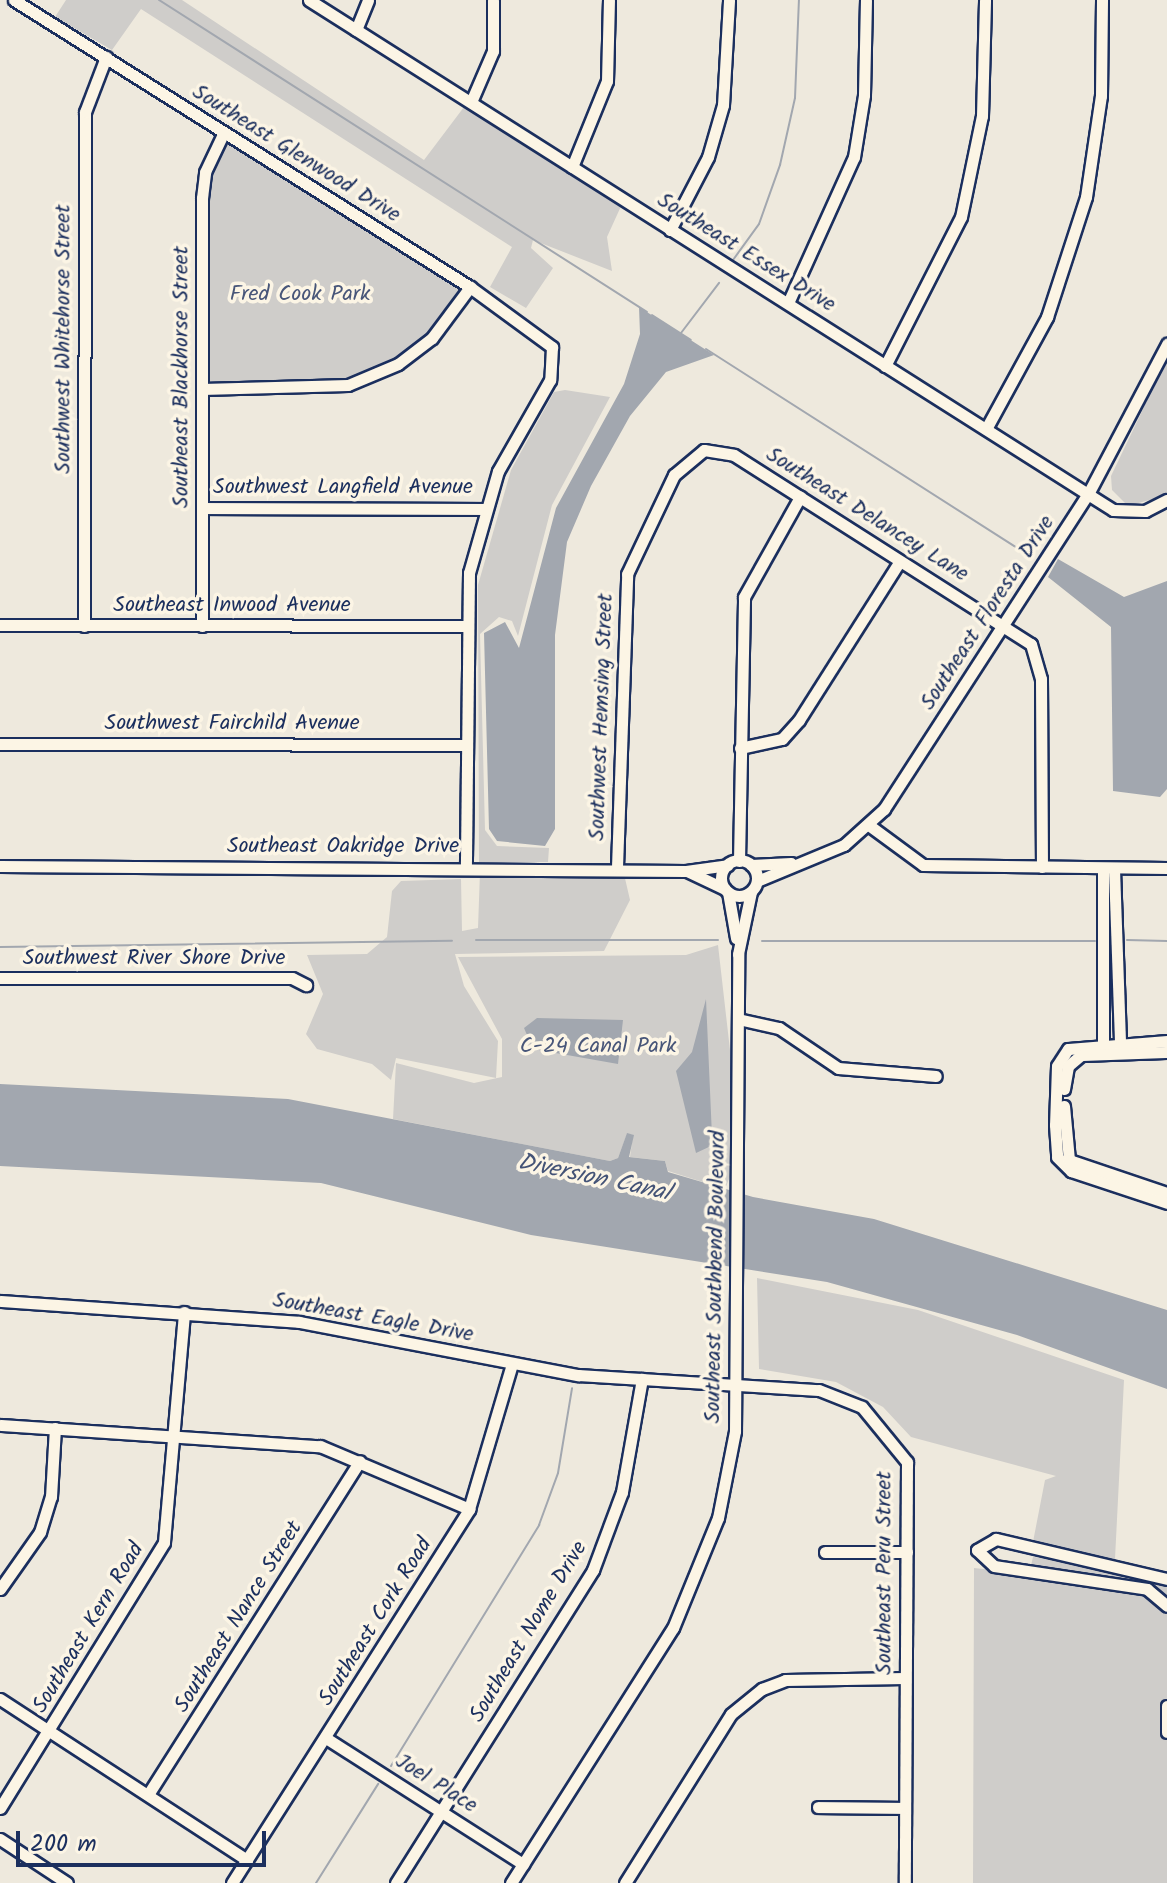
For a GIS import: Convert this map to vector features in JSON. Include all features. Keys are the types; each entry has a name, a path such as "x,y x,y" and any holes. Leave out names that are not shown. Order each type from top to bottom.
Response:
{"street":[{"name":"Southeast Glenwood Drive","path":"14,0 470,287 552,347 550,380 484,509"},
{"name":"Southeast Essex Drive","path":"309,0 1088,494 1131,513 1167,500"},
{"path":"356,30 368,0"},
{"path":"471,102 493,51 493,0"},
{"path":"572,167 607,81 609,0"},
{"path":"670,230 708,157 723,105 729,0"},
{"path":"788,303 854,157 866,0"},
{"path":"885,366 961,217 982,116 985,0"},
{"path":"986,429 1047,317 1082,211 1101,96 1102,0"},
{"name":"Southwest Whitehorse Street","path":"84,626 85,112 106,57"},
{"name":"Southeast Blackhorse Street","path":"202,626 203,185 224,132"},
{"path":"202,389 348,385 398,364 432,338 470,287"},
{"name":"Southeast Floresta Drive","path":"754,886 870,826 1088,494 1167,344"},
{"name":"Southeast Delancey Lane","path":"704,450 734,455 1004,626 1039,660 1042,867"},
{"name":"Southwest Hemsing Street","path":"617,867 627,574 674,475 704,450"},
{"name":"Southeast Southbend Boulevard","path":"511,1883 690,1594 718,1518 738,1384 738,950 726,890 733,863 744,597 800,497"},
{"name":"Southwest Langfield Avenue","path":"202,508 484,509"},
{"path":"466,867 464,626 484,509"},
{"path":"740,748 782,739 799,720 900,561"},
{"name":"Southeast Inwood Avenue","path":"0,625 464,626"},
{"name":"Southwest Fairchild Avenue","path":"0,744 465,745"},
{"path":"870,826 923,865 1167,868"},
{"path":"726,890 754,886 751,865 733,863"},
{"name":"Southeast Oakridge Drive","path":"0,866 617,867 686,871 733,863"},
{"name":"Southeast Floresta Drive","path":"751,865 800,863"},
{"path":"1108,869 1120,1045"},
{"name":"Southeast Oakridge Drive","path":"686,871 726,890"},
{"name":"Southeast Southbend Boulevard","path":"738,950 754,886"},
{"path":"1103,1047 1110,910"},
{"name":"Southwest River Shore Drive","path":"0,978 292,978 306,985"},
{"path":"738,1019 779,1028 838,1068 936,1076"},
{"path":"1167,1041 1063,1054 1057,1157 1073,1168 1167,1203"},
{"path":"1120,1045 1167,1052"},
{"path":"1073,1168 1167,1193"},
{"name":"Southeast Eagle Drive","path":"0,1301 299,1322 512,1364 642,1379 738,1384"},
{"name":"Southeast Kern Road","path":"0,1808 164,1542 184,1312"},
{"name":"Southeast Cork Road","path":"232,1883 469,1509 512,1364"},
{"name":"Southeast Nome Drive","path":"396,1883 593,1570 622,1492 642,1379"},
{"name":"Southeast Peru Street","path":"738,1384 819,1390 862,1407 907,1462 905,1883"},
{"path":"0,1425 173,1433 320,1446 469,1509"},
{"path":"0,1589 40,1532 51,1497 55,1428"},
{"name":"Southeast Nance Street","path":"149,1793 360,1461"},
{"path":"1167,1579 1092,1559 1030,1552 996,1539 977,1550 994,1566 1026,1568 1136,1586 1167,1606"},
{"path":"825,1552 907,1552"},
{"path":"1026,1568 1030,1552"},
{"path":"625,1883 731,1714 762,1689 785,1680 905,1678"},
{"path":"0,1699 149,1793 247,1860"},
{"path":"1167,1706 1167,1732"},
{"name":"Joel Place","path":"326,1738 523,1864"},
{"path":"818,1807 904,1808"},
{"path":"0,1839 67,1883"}],"green space":[{"path":"66,0 182,0 424,160 464,107 622,204 607,237 612,271 533,240 531,248 553,268 526,308 490,287 512,247 141,9 112,50 55,17"},
{"name":"Fred Cook Park","path":"228,141 464,291 427,337 400,359 337,383 205,387 207,201 210,172"},
{"path":"1167,359 1167,495 1128,506 1112,490 1111,476"},
{"path":"565,390 610,397 552,505 518,636 512,621 499,617 480,634 485,830 497,846 549,848 548,862 479,862 478,585 511,470 554,392"},
{"path":"480,872 624,874 630,900 604,951 455,954 464,986 498,1041 496,1078 396,1058 391,1080 372,1064 317,1049 306,1034 323,994 307,955 367,954 387,937 392,891 401,881 461,879 462,931 478,928"},
{"name":"C-24 Canal Park","path":"718,945 730,1050 731,1174 725,1189 668,1171 665,1161 630,1157 633,1135 627,1134 618,1158 610,1161 393,1119 396,1063 474,1083 502,1077 502,1039 458,957 686,955"},
{"path":"757,1278 918,1310 1124,1380 1115,1559 1032,1547 1045,1480 1056,1476 911,1437 883,1407 836,1382 759,1369"},
{"path":"1033,1557 1082,1562 1167,1587 1167,1883 973,1883 974,1568 1029,1574"}],"water":[{"path":"639,307 714,355 666,372 630,416 591,486 567,542 555,635 555,829 545,846 497,841 489,829 484,633 505,622 519,648 556,508 624,384 640,334"},
{"path":"1058,559 1124,597 1167,581 1167,789 1160,797 1113,791 1111,627 1048,577"},
{"path":"706,999 712,1136 711,1146 696,1153 676,1071 692,1052"},
{"path":"537,1018 623,1020 618,1064 533,1049 524,1028"},
{"name":"Diversion Canal","path":"0,1084 288,1099 610,1161 618,1158 627,1133 634,1135 629,1157 665,1161 668,1172 753,1197 874,1219 1167,1310 1167,1389 1017,1335 827,1282 531,1235 321,1183 0,1166"}],"waterway":[{"path":"159,0 647,312"},
{"path":"733,260 759,224 780,165 795,98 799,0"},
{"path":"681,333 719,283"},
{"path":"652,315 691,340"},
{"path":"706,349 1031,557"},
{"path":"476,940 718,940"},
{"path":"1127,940 1167,941"},
{"path":"0,947 452,941"},
{"path":"762,941 1095,941"},
{"path":"391,1766 539,1525 558,1473 572,1388"},
{"path":"316,1883 378,1784"}]}
